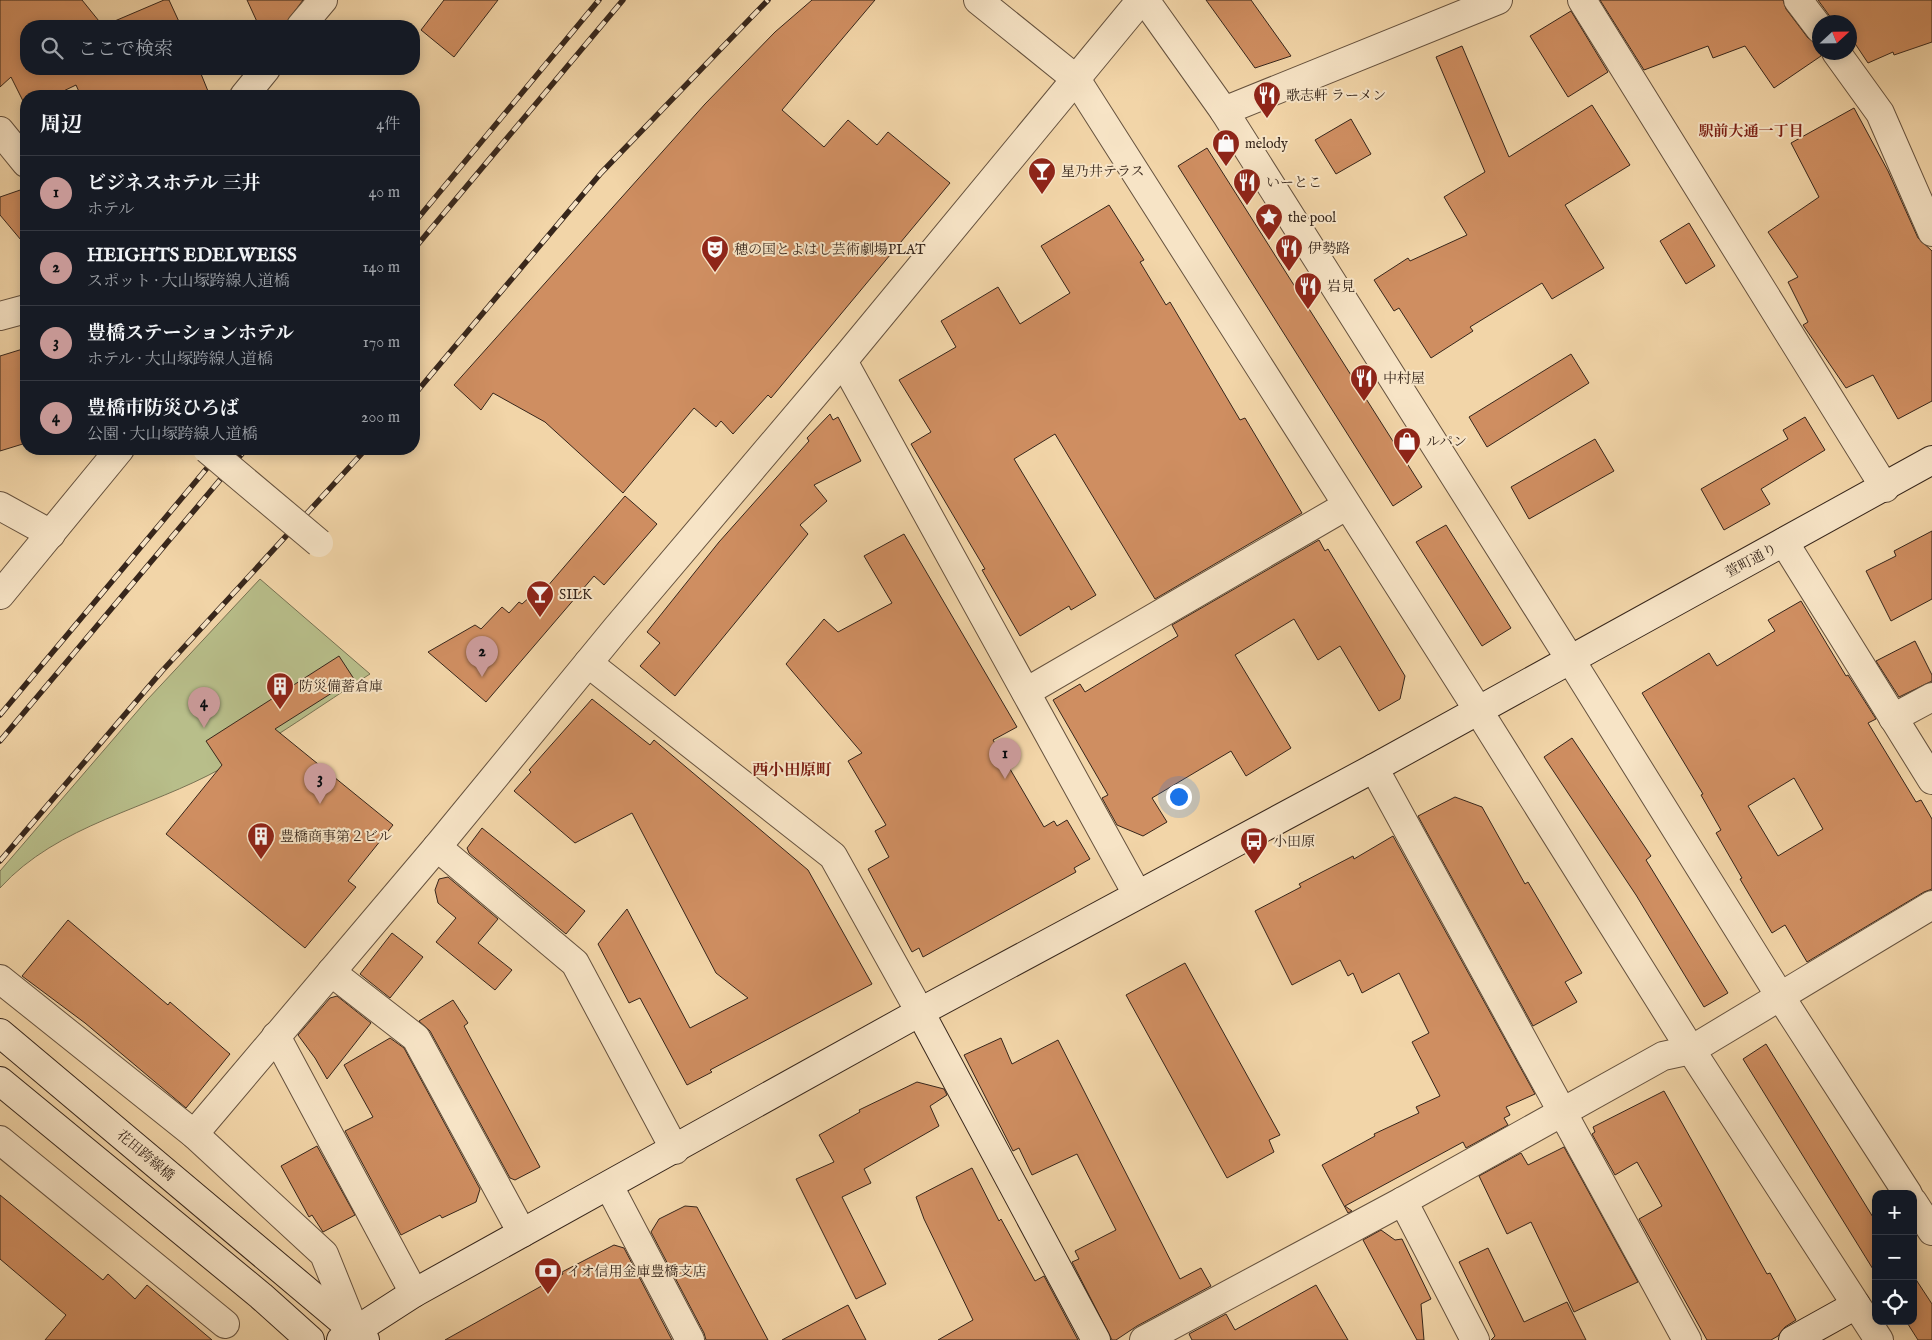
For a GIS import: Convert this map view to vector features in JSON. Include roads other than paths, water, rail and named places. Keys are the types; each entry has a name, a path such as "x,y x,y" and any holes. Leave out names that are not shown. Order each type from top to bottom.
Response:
{"street":[{"path":"306,20 323,0"},
{"path":"978,0 1076,78 1346,506 1478,710 1691,1050 1879,1340"},
{"path":"194,1134 437,847 588,663 844,361 1076,78 1143,0 1224,111 1780,996 1905,1190"},
{"path":"1224,111 1498,0"},
{"path":"1582,0 1885,488"},
{"path":"1798,0 1812,18"},
{"path":"1842,60 1880,113 1932,232"},
{"path":"249,90 261,75"},
{"path":"0,131 20,156"},
{"path":"0,316 20,311"},
{"path":"844,361 1136,894"},
{"path":"0,595 115,455"},
{"path":"214,455 319,543"},
{"name":"萱町通り","path":"354,1337 414,1293 675,1150 920,1012 1136,894 1374,768 1885,488 1932,460"},
{"path":"0,506 51,534"},
{"path":"1026,692 1346,506"},
{"path":"1784,542 1932,780"},
{"path":"588,663 833,856 920,1012 1096,1340"},
{"path":"1893,718 1932,696"},
{"path":"1374,768 1688,1340"},
{"path":"437,847 576,963 675,1150"},
{"path":"1144,1340 1404,1201 1562,1110 1663,1056 1691,1050 1932,905"},
{"path":"331,972 416,1038 522,1234"},
{"path":"0,979 194,1134 324,1254 354,1337"},
{"name":"花田跨線橋","path":"0,1033 292,1277 354,1337"},
{"path":"276,1036 414,1293"},
{"path":"0,1081 261,1296 310,1340"},
{"path":"2,1145 225,1324"},
{"path":"609,1186 690,1340"},
{"path":"1404,1201 1475,1340"},
{"path":"1917,1208 1932,1231"},
{"path":"1794,1340 1856,1304"}],"railway":[{"path":"420,216 599,0"},
{"path":"420,242 623,0"},
{"path":"420,388 601,173 768,0"},
{"path":"0,715 218,455"},
{"path":"0,741 241,455"},
{"path":"0,861 162,671 360,455"}],"place":[{"name":"歌志軒 ラーメン","path":"1267,119"},
{"name":"melody","path":"1226,167"},
{"name":"星乃井テラス","path":"1042,195"},
{"name":"いーとこ","path":"1247,206"},
{"name":"the pool","path":"1269,241"},
{"name":"伊勢路","path":"1289,272"},
{"name":"穂の国とよはし芸術劇場PLAT","path":"715,273"},
{"name":"岩見","path":"1308,310"},
{"name":"中村屋","path":"1364,402"},
{"name":"ルパン","path":"1407,465"},
{"name":"SILK","path":"540,618"},
{"name":"HEIGHTS EDELWEISS","path":"482,677"},
{"name":"防災備蓄倉庫","path":"280,710"},
{"name":"豊橋市防災ひろば","path":"204,728"},
{"name":"ビジネスホテル 三井","path":"1005,779"},
{"name":"豊橋ステーションホテル","path":"320,804"},
{"name":"豊橋商事第２ビル","path":"261,860"},
{"name":"小田原","path":"1254,865"},
{"name":"イオ信用金庫豊橋支店","path":"548,1295"}],"district":[{"name":"駅前大通一丁目","path":"1751,131"},
{"name":"西小田原町","path":"792,769"}]}
